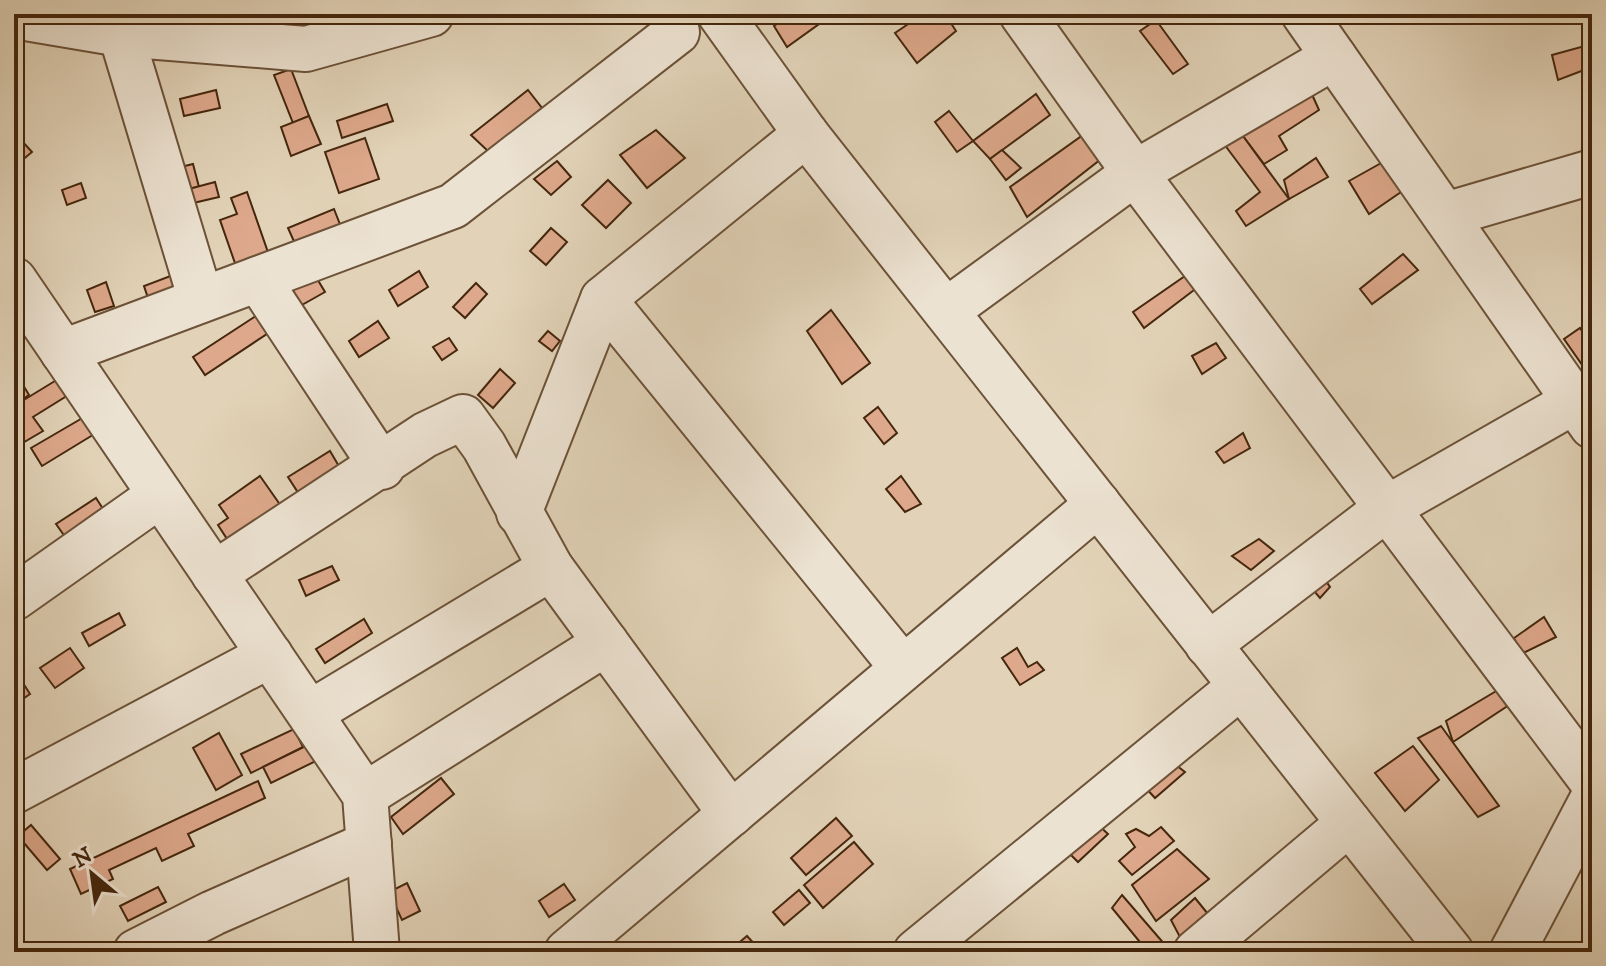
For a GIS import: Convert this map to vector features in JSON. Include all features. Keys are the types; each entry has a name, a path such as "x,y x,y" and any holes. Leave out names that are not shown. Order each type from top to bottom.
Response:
{"street":[{"path":"14,16 121,34 306,49 431,14"},
{"path":"720,14 806,134 1451,952"},
{"path":"1022,14 1135,173 1592,781"},
{"path":"1208,645 1387,508 1586,415 1304,14"},
{"path":"63,352 453,206 677,32"},
{"path":"121,34 201,300"},
{"path":"946,311 1135,173 1334,57"},
{"path":"519,513 603,299 806,134"},
{"path":"1445,215 1592,172"},
{"path":"258,279 382,467"},
{"path":"14,280 365,795 377,952"},
{"path":"603,299 903,668"},
{"path":"214,574 382,467 425,435 463,417 484,446 551,568 731,814"},
{"path":"14,598 160,495"},
{"path":"567,952 1098,504"},
{"path":"310,713 551,568"},
{"path":"365,795 606,643"},
{"path":"14,791 270,655"},
{"path":"916,952 1241,686"},
{"path":"1512,952 1592,800"},
{"path":"1196,952 1349,823"},
{"path":"136,952 213,913 369,844"}],"building":[{"path":"791,14 809,14 819,24 787,47 774,26"},
{"path":"923,14 945,14 956,31 917,63 895,33"},
{"path":"1156,20 1188,64 1173,74 1140,31"},
{"path":"1592,44 1592,67 1558,80 1552,55"},
{"path":"291,69 309,116 293,123 274,75"},
{"path":"216,90 220,108 184,116 180,99"},
{"path":"528,90 542,108 491,154 471,135"},
{"path":"1310,90 1319,110 1279,136 1287,150 1264,164 1240,132"},
{"path":"1036,94 1050,115 990,159 973,141"},
{"path":"387,104 393,121 342,138 337,121"},
{"path":"949,111 973,141 957,152 935,122"},
{"path":"309,116 321,144 291,156 281,127"},
{"path":"656,130 685,158 647,188 620,155"},
{"path":"1240,132 1289,199 1246,226 1236,211 1260,192 1224,144"},
{"path":"1083,135 1101,159 1027,217 1010,187"},
{"path":"365,138 379,179 339,193 325,152"},
{"path":"21,140 32,152 14,167 14,146"},
{"path":"1002,150 1021,168 1006,180 990,159"},
{"path":"1316,158 1328,177 1289,199 1284,180"},
{"path":"557,161 571,177 551,195 534,179"},
{"path":"1383,162 1401,192 1369,214 1349,181"},
{"path":"193,164 199,187 166,194 160,172"},
{"path":"608,180 631,203 606,228 582,205"},
{"path":"215,182 219,197 189,204 185,190"},
{"path":"81,183 86,198 67,205 62,190"},
{"path":"247,192 270,258 237,269 220,220 237,214 231,198"},
{"path":"334,209 341,227 296,246 288,228"},
{"path":"551,228 567,242 546,265 530,251"},
{"path":"1403,254 1418,270 1372,304 1360,289"},
{"path":"419,271 428,287 398,306 389,290"},
{"path":"313,272 325,292 293,310 282,291"},
{"path":"173,275 180,293 150,304 144,286"},
{"path":"1185,276 1198,287 1144,328 1133,312"},
{"path":"106,282 114,306 95,312 87,290"},
{"path":"476,283 487,294 465,318 453,307"},
{"path":"265,310 276,328 205,375 193,357"},
{"path":"831,310 870,363 842,384 807,331"},
{"path":"378,321 389,338 359,357 349,341"},
{"path":"1580,328 1592,346 1592,379 1564,339"},
{"path":"548,331 560,341 552,351 539,341"},
{"path":"449,338 457,350 442,360 433,347"},
{"path":"1216,343 1226,358 1202,374 1192,356"},
{"path":"500,369 515,383 493,408 478,395"},
{"path":"14,370 29,395 14,405"},
{"path":"68,373 78,389 33,417 43,431 14,448 14,406"},
{"path":"878,407 897,433 884,444 864,418"},
{"path":"91,413 101,430 42,466 31,448"},
{"path":"1243,433 1250,448 1224,463 1216,452"},
{"path":"330,451 340,468 299,494 288,477"},
{"path":"260,476 281,506 229,542 218,525 228,518 219,505"},
{"path":"901,476 921,504 905,512 886,489"},
{"path":"96,498 107,515 68,541 56,524"},
{"path":"1259,539 1274,551 1251,570 1232,556"},
{"path":"332,566 339,580 306,596 299,580"},
{"path":"1321,574 1330,587 1320,598 1308,584"},
{"path":"119,613 125,625 89,646 82,633"},
{"path":"1544,617 1556,637 1521,654 1514,638"},
{"path":"364,619 372,633 325,663 316,649"},
{"path":"70,648 84,668 55,688 40,668"},
{"path":"1017,648 1028,667 1037,662 1044,670 1020,685 1002,658"},
{"path":"14,669 30,694 14,705"},
{"path":"1498,690 1509,705 1453,742 1446,721"},
{"path":"1441,726 1499,806 1478,817 1418,738"},
{"path":"294,729 303,747 251,773 241,754"},
{"path":"219,733 242,775 216,790 193,748"},
{"path":"316,741 324,757 271,783 263,767"},
{"path":"1413,746 1439,780 1405,811 1375,773"},
{"path":"1172,762 1185,772 1155,798 1144,786"},
{"path":"441,778 454,794 403,834 391,817"},
{"path":"258,781 265,798 188,834 194,846 162,861 156,848 109,870 113,879 81,894 70,869"},
{"path":"836,818 852,836 806,875 791,858"},
{"path":"1095,822 1108,834 1078,862 1063,847"},
{"path":"31,825 60,859 47,870 18,836"},
{"path":"1161,827 1174,841 1132,875 1119,861 1135,847 1126,834 1136,829 1149,836"},
{"path":"854,842 873,864 823,908 804,885"},
{"path":"1177,849 1209,879 1156,921 1132,885"},
{"path":"407,883 420,911 402,920 389,892"},
{"path":"564,884 575,900 549,917 539,901"},
{"path":"158,887 166,902 128,921 120,906"},
{"path":"799,890 810,903 784,925 773,912"},
{"path":"1122,895 1166,946 1159,952 1148,952 1112,908"},
{"path":"1195,898 1208,914 1181,939 1171,920"},
{"path":"747,936 758,948 753,952 728,952"}]}
